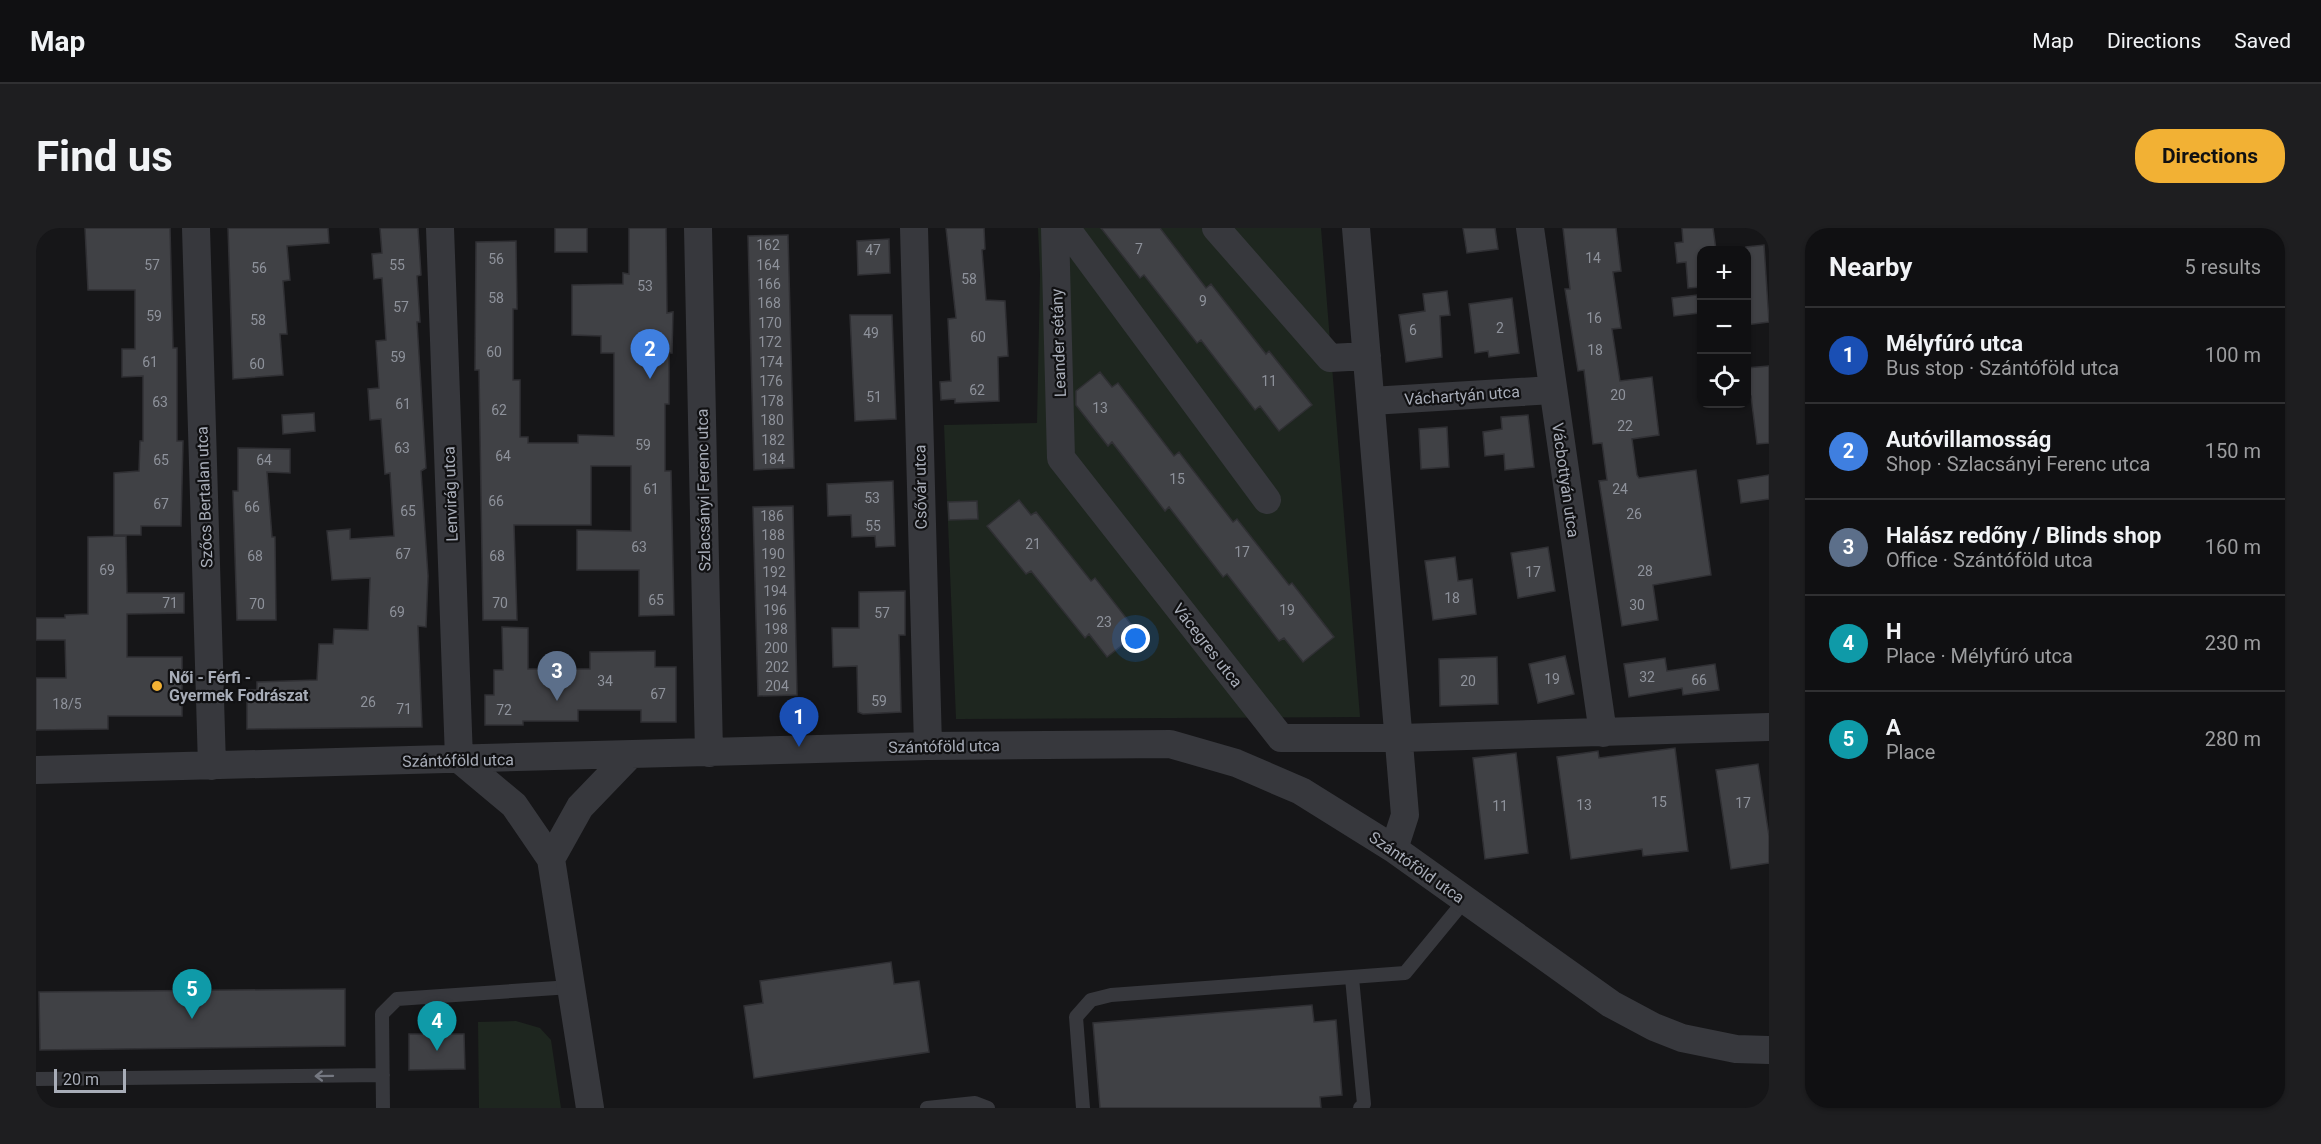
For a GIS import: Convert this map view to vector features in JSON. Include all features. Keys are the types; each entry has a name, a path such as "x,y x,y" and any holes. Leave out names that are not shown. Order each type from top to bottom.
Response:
{"street":[{"name":"Szőcs Bertalan utca","path":"196,228 212,766"},
{"name":"Lenvirág utca","path":"440,228 459,759"},
{"name":"Szlacsányi Ferenc utca","path":"698,228 708,753"},
{"name":"Csővár utca","path":"914,228 927,746"},
{"name":"Leander sétány","path":"1055,228 1061,458"},
{"path":"1066,228 1267,500"},
{"path":"1216,228 1329,358 1367,356"},
{"path":"1356,228 1405,816 1394,849"},
{"name":"Vácbottyán utca","path":"1530,228 1603,733"},
{"name":"Váchartyán utca","path":"1371,401 1553,390"},
{"name":"Vácegres utca","path":"1061,458 1281,738 1400,738"},
{"path":"1400,738 1769,728"},
{"name":"Szántóföld utca","path":"36,770 629,756 927,746 1170,744 1236,763 1301,791 1394,849 1611,1004 1654,1027 1692,1040 1736,1049 1769,1050"},
{"path":"551,859 580,807 629,756"},
{"path":"459,759 514,805 551,859 590,1108"}],"lane":[{"path":"1083,1108 1076,1017 1091,1000 1111,995 1405,974 1465,900"},
{"path":"1352,978 1364,1104 1360,1108"},
{"path":"383,1108 382,1014 397,999 571,987"},
{"path":"36,1078 382,1076"},
{"path":"927,1108 975,1103 988,1108"}],"shaded area":[{"path":"1038,228 1321,228 1360,717 956,719 944,425 1037,423 1040,274"},
{"path":"516,1021 540,1028 551,1040 561,1108 479,1108 478,1022"}],"building":[{"path":"85,228 170,228 173,348 177,348 177,441 183,441 181,526 141,526 141,535 114,535 114,473 139,471 140,441 143,441 143,376 122,377 122,349 135,349 135,290 88,290"},
{"path":"228,228 328,228 329,243 287,246 290,280 283,281 287,334 280,334 283,375 233,379"},
{"path":"380,228 418,228 421,275 417,276 420,322 417,322 426,468 421,471 428,576 426,627 418,626 422,727 247,729 247,690 257,690 257,682 317,680 319,644 333,644 334,629 368,630 370,578 332,580 327,531 350,529 350,539 394,536 390,473 385,474 381,419 370,420 368,389 379,388 376,341 386,340 382,278 374,279 372,254 382,253"},
{"path":"555,228 587,228 587,252 555,252"},
{"path":"629,228 666,228 667,313 673,312 672,353 669,353 669,404 665,404 665,471 671,471 674,615 639,616 639,570 577,570 577,530 631,531 631,466 591,466 591,525 514,525 517,620 483,620 479,370 475,370 476,242 516,241 517,309 513,309 513,380 520,380 520,437 528,437 528,443 578,443 578,435 614,436 614,353 601,353 601,336 572,335 572,285 623,284 623,273 629,274"},
{"path":"946,228 984,228 985,249 982,250 986,300 1005,301 1008,356 998,357 999,401 955,403 955,399 941,400 940,382 951,381 948,319 956,318"},
{"path":"1101,228 1160,228 1206,288 1211,284 1266,354 1269,351 1312,405 1279,431 1260,406 1255,410 1201,340 1197,343 1144,275 1140,278"},
{"path":"1463,228 1495,228 1498,249 1467,253"},
{"path":"1563,228 1616,228 1621,271 1613,272 1621,328 1612,329 1620,381 1652,377 1659,435 1632,439 1637,475 1639,478 1696,470 1711,575 1653,585 1658,620 1622,626 1599,481 1607,480 1602,443 1593,444 1584,370 1578,371 1565,289 1570,289"},
{"path":"1682,228 1713,228 1715,246 1697,246 1697,287 1688,288 1686,262 1677,263 1675,243 1683,242"},
{"path":"788,235 794,468 754,470 748,236"},
{"path":"889,239 890,273 858,275 857,241"},
{"path":"1764,245 1769,322 1751,324 1751,300 1751,246"},
{"path":"1447,291 1450,315 1440,316 1442,357 1406,362 1399,315 1425,311 1423,294"},
{"path":"1697,295 1697,313 1674,316 1672,298"},
{"path":"1512,298 1519,353 1489,357 1488,351 1475,353 1469,304"},
{"path":"850,315 892,315 896,419 855,421"},
{"path":"1769,366 1769,443 1757,444 1751,396 1751,368"},
{"path":"1100,372 1112,387 1118,383 1174,456 1179,452 1233,522 1237,519 1289,585 1292,583 1334,637 1303,662 1284,638 1279,641 1227,574 1223,577 1169,507 1165,511 1112,442 1108,446 1076,405 1076,391"},
{"path":"314,413 315,431 283,434 282,415"},
{"path":"1528,415 1534,467 1505,470 1504,454 1485,456 1483,432 1502,429 1501,417"},
{"path":"1447,427 1449,467 1421,469 1419,429"},
{"path":"238,448 290,449 290,473 267,472 272,537 275,537 276,620 237,620 233,491 238,491"},
{"path":"1769,475 1769,499 1741,503 1738,480"},
{"path":"893,481 895,546 876,547 875,536 852,537 851,515 828,516 827,484"},
{"path":"1019,500 1031,515 1036,512 1091,581 1095,578 1138,633 1107,657 1089,634 1085,638 1031,571 1026,574 987,526"},
{"path":"977,501 978,519 949,520 948,502"},
{"path":"793,506 797,695 758,696 753,507"},
{"path":"126,536 127,593 184,593 184,613 127,614 127,657 182,657 182,716 108,716 108,729 36,730 36,678 66,678 65,640 36,640 36,618 65,618 65,615 88,614 88,537"},
{"path":"1548,547 1555,591 1518,598 1511,553"},
{"path":"1455,557 1458,581 1472,579 1476,614 1433,620 1425,561"},
{"path":"905,591 905,635 899,635 901,712 863,714 858,712 857,666 833,667 832,628 859,628 859,592"},
{"path":"502,627 528,628 528,669 590,669 590,652 655,651 655,667 676,667 676,722 641,722 641,710 578,710 578,721 523,721 523,725 485,725 485,695 494,695 494,670 503,670"},
{"path":"1565,656 1574,694 1538,703 1529,664"},
{"path":"1497,657 1498,704 1440,706 1439,659"},
{"path":"1665,658 1667,671 1715,664 1719,690 1683,695 1682,688 1629,697 1624,664"},
{"path":"1675,748 1688,851 1643,856 1642,849 1571,859 1557,757 1598,751 1599,758"},
{"path":"1516,753 1528,853 1485,859 1473,758"},
{"path":"1758,764 1769,836 1769,863 1731,869 1716,770"},
{"path":"891,962 894,984 919,981 929,1052 754,1078 744,1006 763,1003 760,981"},
{"path":"345,989 345,1046 40,1050 39,992"},
{"path":"1312,1005 1314,1022 1336,1020 1342,1095 1320,1097 1321,1108 1100,1108 1093,1023"},
{"path":"409,1034 464,1034 465,1069 409,1070"}],"place":[{"name":"Autóvillamosság","path":"650,379"},
{"name":"Női - Férfi - Gyermek Fodrászat","path":"157,686"},
{"name":"Halász redőny / Blinds shop","path":"557,701"},
{"name":"Mélyfúró utca","path":"799,747"},
{"name":"A","path":"192,1019"},
{"name":"H","path":"437,1051"}]}
